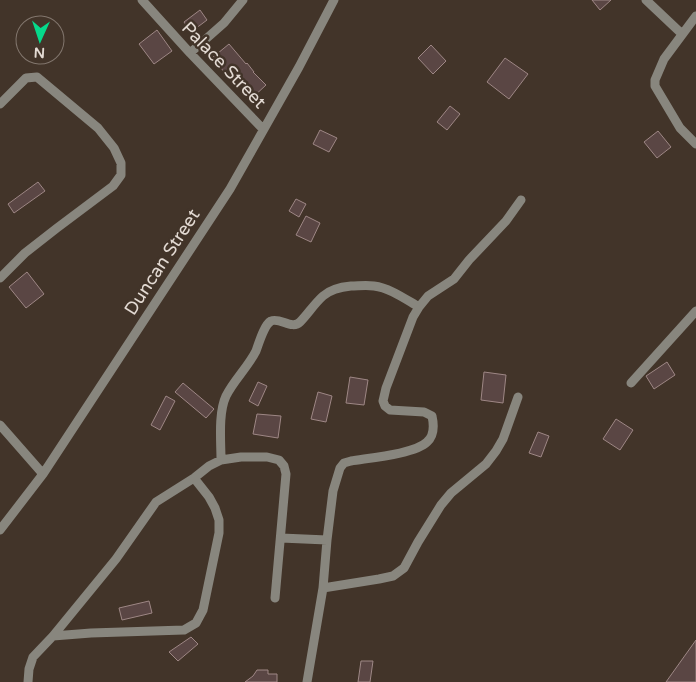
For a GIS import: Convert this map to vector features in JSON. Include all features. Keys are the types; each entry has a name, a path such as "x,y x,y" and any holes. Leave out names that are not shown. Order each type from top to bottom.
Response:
{"street":[{"name":"Palace Street","path":"142,0 190,53 264,129"},
{"path":"190,53 224,23 243,0"},
{"name":"Duncan Street","path":"0,530 43,474 230,189 299,67 334,0"},
{"path":"646,0 682,34"},
{"path":"696,16 664,60 655,80 655,86 680,128 696,144"},
{"path":"0,104 26,78 38,77 98,128 114,148 121,163 121,175 113,186 25,253 0,278"},
{"path":"307,682 323,588 334,491 340,468 344,463 403,453 427,443 434,426 432,416 424,412 390,410 383,401 386,388 419,307 428,296 454,279 469,260 506,221 520,200"},
{"path":"221,460 221,416 226,396 255,353 265,328 270,322 274,320 294,325 299,324 309,310 332,290 364,285 382,288 419,307"},
{"path":"631,383 696,311"},
{"path":"323,588 393,576 404,568 441,505 451,493 486,464 496,451 518,398"},
{"path":"0,426 43,474"},
{"path":"28,682 29,669 33,657 53,636 116,559 156,502 221,460 241,457 267,457 279,460 284,466 286,474 275,598"},
{"path":"53,636 184,630 196,623 203,610 219,533 215,508 210,497 194,478"},
{"path":"281,538 327,540"}],"building":[{"path":"592,0 611,0 600,10"},
{"path":"200,10 207,20 191,32 184,22"},
{"path":"157,30 172,51 154,64 139,44"},
{"path":"229,44 266,85 251,99 229,73 227,75 212,58"},
{"path":"431,45 446,61 433,74 418,58"},
{"path":"505,58 528,74 509,99 487,82"},
{"path":"450,106 460,114 447,130 437,122"},
{"path":"320,130 337,138 329,152 313,144"},
{"path":"658,131 671,147 657,158 644,142"},
{"path":"38,182 45,191 14,213 8,204"},
{"path":"296,199 306,204 299,217 289,211"},
{"path":"306,216 320,223 311,242 296,235"},
{"path":"27,272 44,294 26,308 9,287"},
{"path":"667,362 675,375 654,389 646,376"},
{"path":"484,372 506,375 503,403 481,400"},
{"path":"350,377 368,380 364,405 346,403"},
{"path":"258,382 267,386 258,406 249,401"},
{"path":"183,383 214,409 206,418 175,392"},
{"path":"318,392 332,396 326,422 311,419"},
{"path":"166,396 175,401 160,430 151,425"},
{"path":"257,414 281,416 278,438 253,434"},
{"path":"616,419 633,430 620,450 603,439"},
{"path":"538,432 549,436 541,457 529,453"},
{"path":"149,601 152,613 122,620 119,608"},
{"path":"191,637 198,644 178,661 169,652"},
{"path":"696,640 696,682 666,682"},
{"path":"361,661 373,661 370,682 358,682"},
{"path":"257,670 268,670 268,674 277,674 277,682 245,682"}]}
